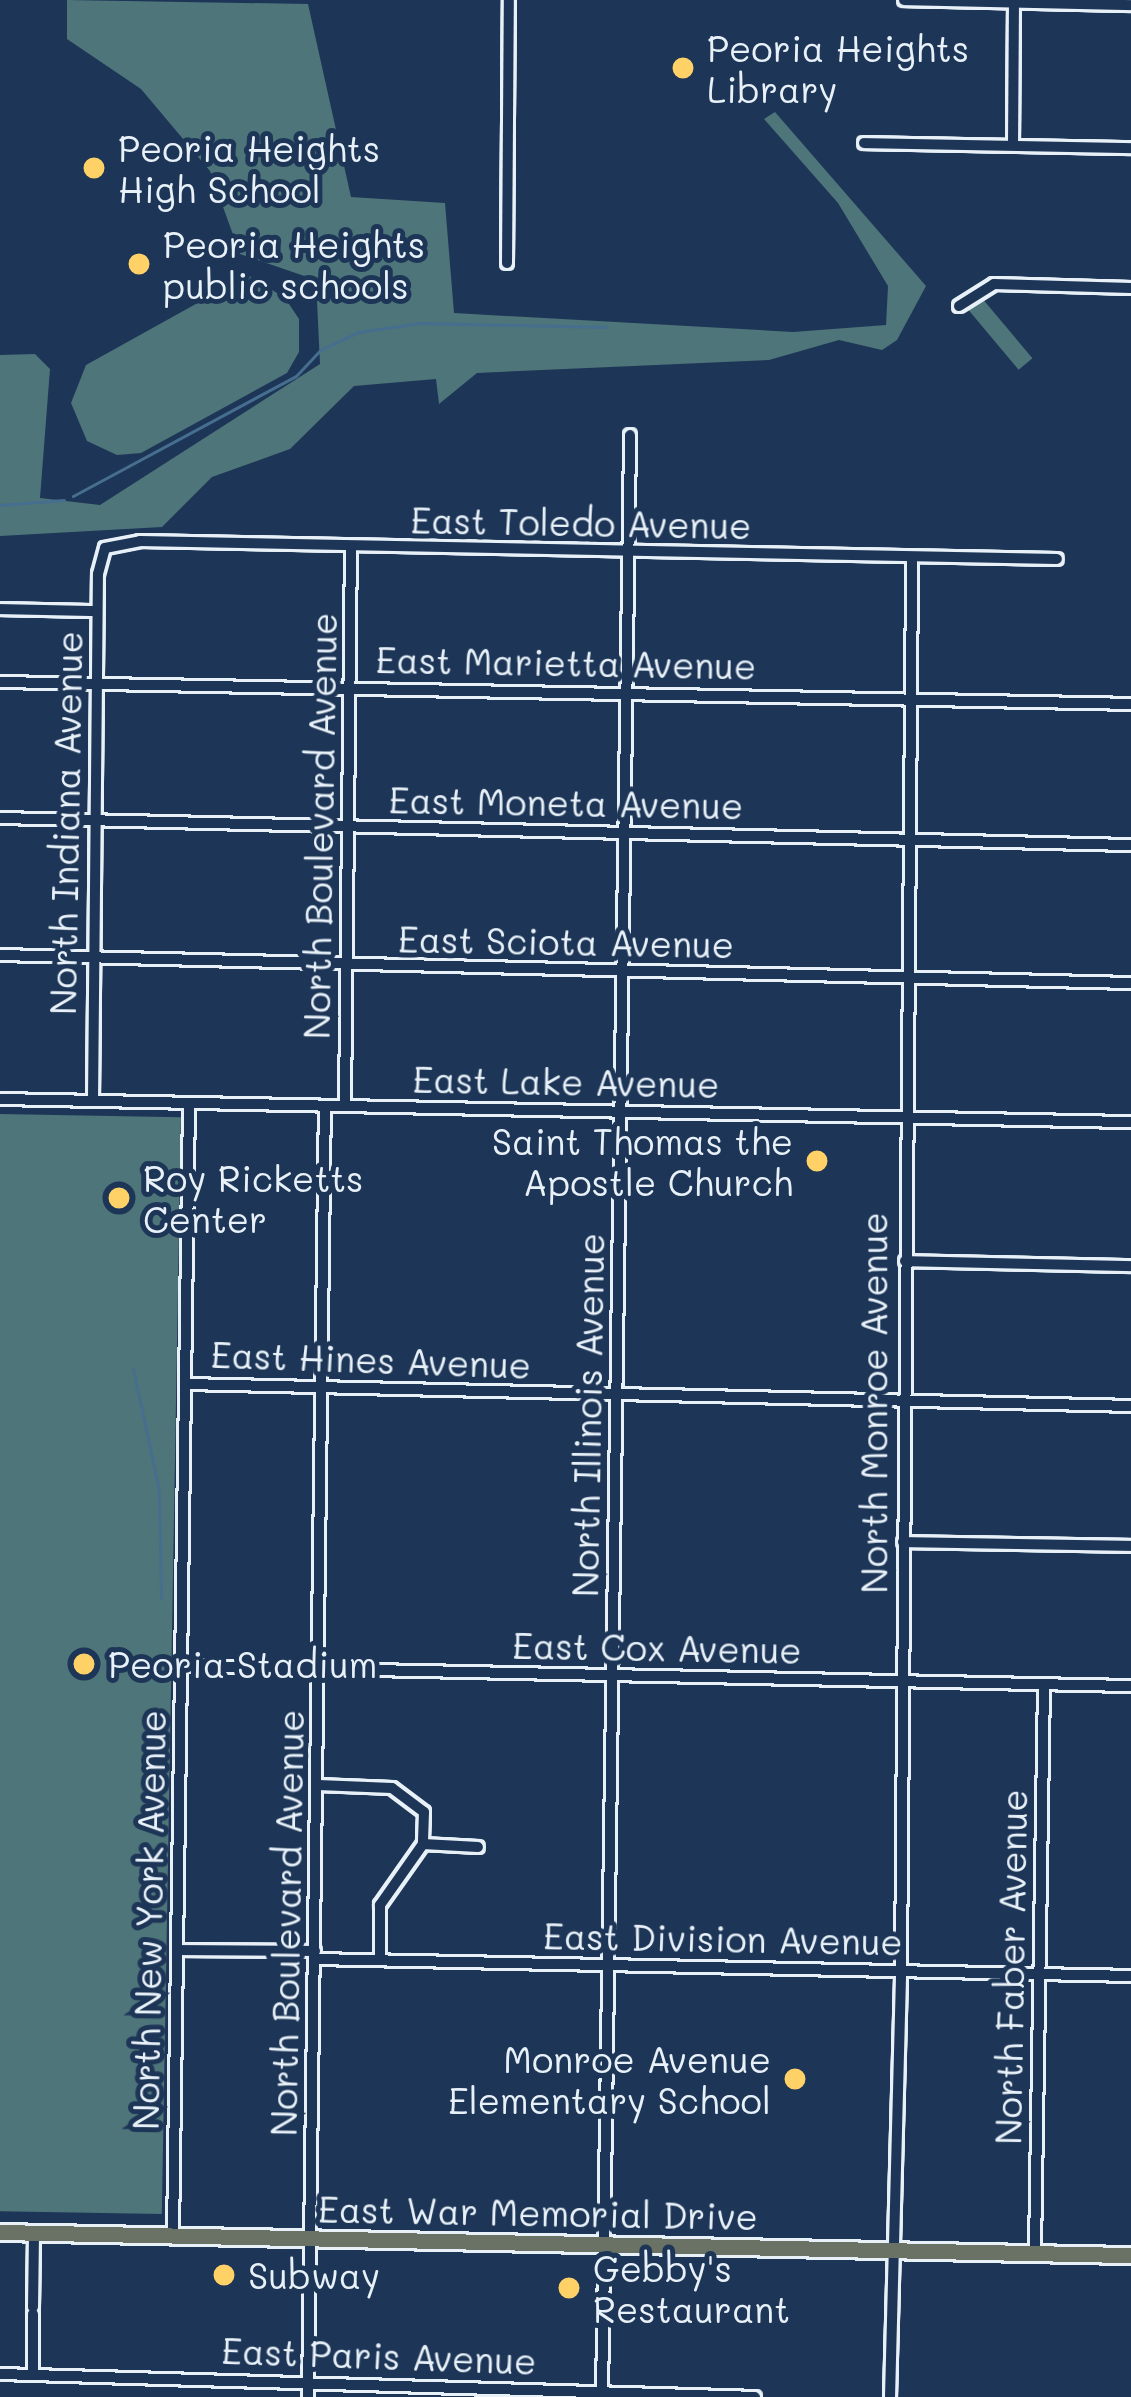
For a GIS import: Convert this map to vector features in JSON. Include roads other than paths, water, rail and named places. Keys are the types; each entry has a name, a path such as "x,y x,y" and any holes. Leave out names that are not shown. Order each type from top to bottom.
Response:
{"highway":[{"name":"East War Memorial Drive","path":"0,2232 1131,2252"}],"street":[{"path":"507,263 509,0"},
{"path":"904,0 1131,5"},
{"path":"1011,2 1012,145"},
{"path":"864,143 1131,148"},
{"path":"959,306 994,284 1131,288"},
{"name":"North Illinois Avenue","path":"602,2395 630,435"},
{"name":"East Toledo Avenue","path":"105,548 140,541 1057,559"},
{"name":"North Boulevard Avenue","path":"345,1106 351,547"},
{"name":"North Indiana Avenue","path":"92,1100 97,611 105,548"},
{"name":"North Monroe Avenue","path":"890,2397 901,1970 912,558"},
{"path":"0,609 97,611"},
{"name":"East Marietta Avenue","path":"0,682 1131,704"},
{"name":"East Moneta Avenue","path":"0,818 1131,845"},
{"name":"East Sciota Avenue","path":"0,955 1131,983"},
{"name":"East Lake Avenue","path":"0,1099 1131,1122"},
{"name":"North New York Avenue","path":"173,2235 189,1102"},
{"name":"North Boulevard Avenue","path":"308,2397 325,1106"},
{"path":"905,1261 1131,1266"},
{"name":"East Hines Avenue","path":"186,1384 1131,1406"},
{"path":"903,1542 1131,1546"},
{"name":"East Cox Avenue","path":"182,1666 1131,1686"},
{"name":"North Faber Avenue","path":"1035,2251 1044,1685"},
{"path":"318,1785 404,1791 424,1812 422,1844 387,1885 380,1960"},
{"path":"422,1844 478,1847"},
{"name":"East Division Avenue","path":"178,1949 380,1960 1131,1976"},
{"path":"33,2375 34,2233"},
{"name":"East Paris Avenue","path":"0,2374 755,2397"}],"waterway":[{"path":"73,496 296,376 320,350 359,332 419,323 606,327"},
{"path":"0,505 64,500"},
{"path":"133,1369 159,1490 161,1598"}],"place":[{"name":"Peoria Heights Library","path":"683,68"},
{"name":"Peoria Heights High School","path":"94,168"},
{"name":"Peoria Heights public schools","path":"139,264"},
{"name":"Saint Thomas the Apostle Church","path":"817,1161"},
{"name":"Roy Ricketts Center","path":"119,1198"},
{"name":"Peoria Stadium","path":"84,1664"},
{"name":"Monroe Avenue Elementary School","path":"795,2079"},
{"name":"Subway","path":"224,2275"},
{"name":"Gebby's Restaurant","path":"569,2288"}]}
